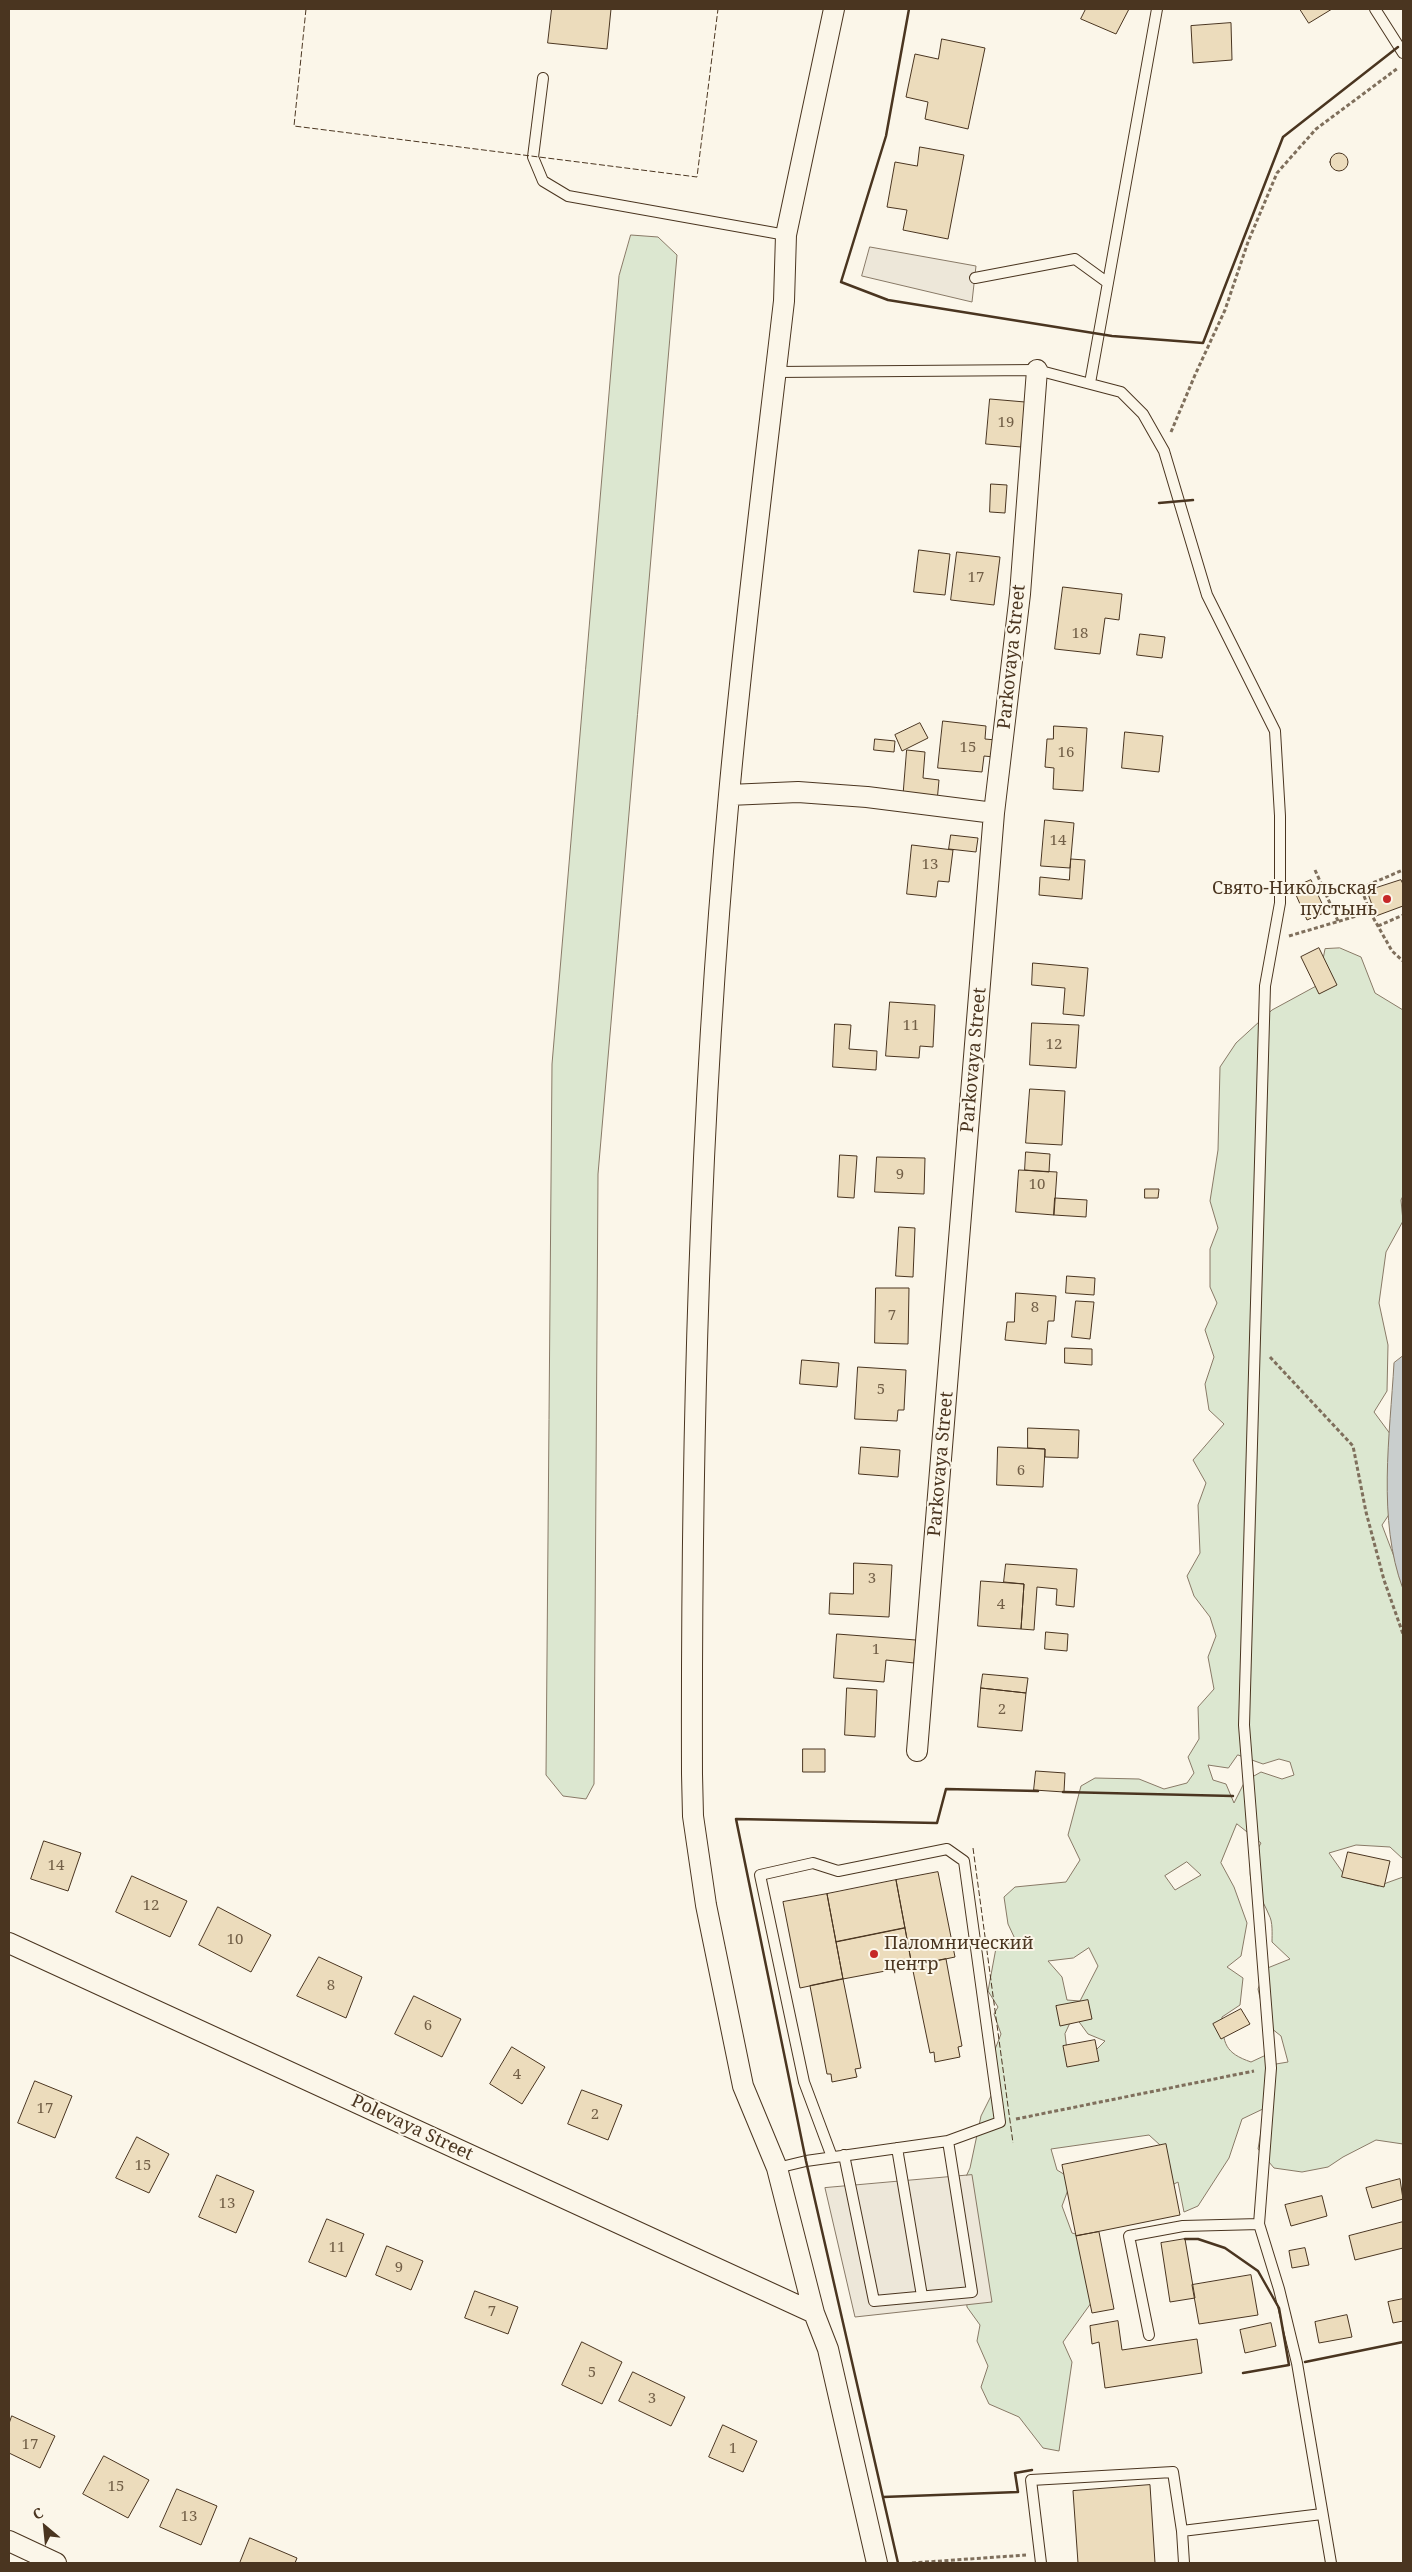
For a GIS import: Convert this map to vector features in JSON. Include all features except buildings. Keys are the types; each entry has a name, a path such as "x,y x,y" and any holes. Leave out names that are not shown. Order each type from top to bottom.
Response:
{"street":[{"path":"834,9 786,235 784,301 728,795 702,1198 694,1387 693,1816 706,1905 743,2086 777,2168 814,2314 828,2349 877,2563"},
{"name":"Parkovaya Street","path":"917,1751 994,813 1020,594 1037,370"},
{"path":"728,795 798,792 867,797 994,813"},
{"name":"Polevaya Street","path":"9,1943 814,2314"},
{"path":"9,2541 56,2563"}],"lane":[{"path":"1090,383 1117,221 1157,9"},
{"path":"1375,9 1403,53"},
{"path":"543,78 533,158 544,181 568,196 786,235"},
{"path":"975,278 1075,259 1108,284"},
{"path":"776,372 1037,370 1121,392 1143,414 1164,451 1207,595 1275,731 1280,816 1280,903 1266,986 1244,1725 1271,2068 1259,2224 1280,2289 1297,2363 1331,2563"},
{"path":"777,2168 844,2155 948,2140 1000,2122 964,1861 947,1849 838,1871 813,1864 760,1875 804,2082 832,2157"},
{"path":"844,2155 874,2300 972,2292 948,2140"},
{"path":"897,2148 922,2296"},
{"path":"1149,2335 1130,2236 1182,2226 1259,2224"},
{"path":"1040,2558 1030,2480 1172,2472 1182,2532 1184,2563"},
{"path":"1182,2532 1322,2514"}],"path":[{"path":"1164,451 1195,374 1225,310 1248,242 1277,173 1316,129 1403,64"},
{"path":"1315,870 1338,922"},
{"path":"1403,870 1361,888 1370,912 1392,951 1403,961"},
{"path":"1274,941 1370,912"},
{"path":"1378,926 1403,915"},
{"path":"1256,1342 1353,1446 1376,1551 1403,1634"},
{"path":"1000,2122 1271,2068"},
{"path":"912,2563 1040,2558"}],"green space":[{"path":"631,235 658,237 677,255 598,1174 594,1784 586,1799 563,1796 546,1775 552,1064 619,276"},
{"path":"1340,948 1361,957 1375,993 1403,1010 1403,1196 1401,1200 1403,1221 1386,1252 1379,1303 1388,1345 1387,1391 1374,1412 1402,1450 1400,1498 1382,1525 1403,1580 1403,1859 1390,1847 1356,1845 1329,1853 1346,1877 1378,1886 1403,1877 1403,2144 1376,2140 1328,2167 1302,2172 1274,2168 1258,2149 1265,2108 1242,2119 1229,2158 1198,2206 1184,2212 1178,2182 1170,2186 1161,2164 1160,2145 1149,2135 1051,2149 1057,2170 1072,2179 1062,2206 1072,2233 1090,2238 1099,2292 1063,2342 1072,2362 1059,2451 1043,2448 1019,2417 989,2404 981,2387 988,2366 977,2341 980,2325 967,2307 957,2196 970,2168 981,2116 995,2088 992,2057 1001,2034 994,2014 998,2007 988,1991 996,1948 1016,1941 1008,1924 1004,1897 1015,1887 1066,1882 1080,1860 1068,1835 1081,1786 1095,1778 1139,1779 1164,1789 1187,1783 1194,1773 1188,1757 1199,1739 1198,1707 1214,1689 1208,1657 1216,1636 1210,1617 1194,1596 1187,1576 1200,1553 1198,1505 1206,1483 1193,1460 1224,1424 1209,1410 1205,1384 1214,1357 1205,1330 1217,1303 1210,1287 1210,1249 1218,1228 1210,1201 1218,1150 1220,1067 1236,1043 1272,1010 1318,985 1325,949","holes":["1238,1755 1263,1764 1279,1759 1290,1762 1294,1775 1282,1779 1261,1772 1245,1781 1234,1803 1226,1784 1213,1780 1208,1765 1228,1768","1237,1824 1261,1843 1254,1856 1250,1874 1270,1918 1272,1942 1290,1959 1265,1969 1258,1989 1266,2024 1281,2036 1288,2062 1276,2064 1270,2079 1266,2055 1251,2062 1242,2059 1227,2046 1223,2034 1222,2017 1240,2005 1243,1978 1227,1967 1241,1956 1247,1923 1234,1887 1221,1863","1187,1862 1201,1875 1175,1890 1165,1876","1089,1948 1098,1966 1080,2001 1067,2000 1062,1977 1048,1961 1073,1958","1074,2015 1088,2034 1105,2041 1090,2056 1068,2059 1065,2034"]}],"shaded area":[{"path":"870,247 976,266 972,302 862,276"},
{"path":"1403,1356 1403,1589 1390,1535 1387,1477 1394,1363"},
{"path":"972,2175 992,2302 855,2317 825,2188"}],"fence":[{"path":"306,9 294,126 697,177 718,9"},
{"path":"973,1848 1013,2143"}],"wall":[{"path":"909,9 886,136 841,282 888,300 1112,336 1203,343 1283,137 1398,47"},
{"path":"1159,503 1193,500"},
{"path":"898,2563 806,2161 736,1819 937,1823 946,1789 1038,1791"},
{"path":"1063,1792 1233,1796"},
{"path":"1185,2239 1198,2239 1225,2248 1258,2271 1279,2308 1289,2365 1243,2373"},
{"path":"1305,2362 1403,2342"},
{"path":"883,2497 1018,2492 1015,2473 1032,2470"}],"place":[{"name":"Свято-Никольская пустынь","path":"1387,899"},
{"name":"Паломнический центр","path":"874,1954"}]}
